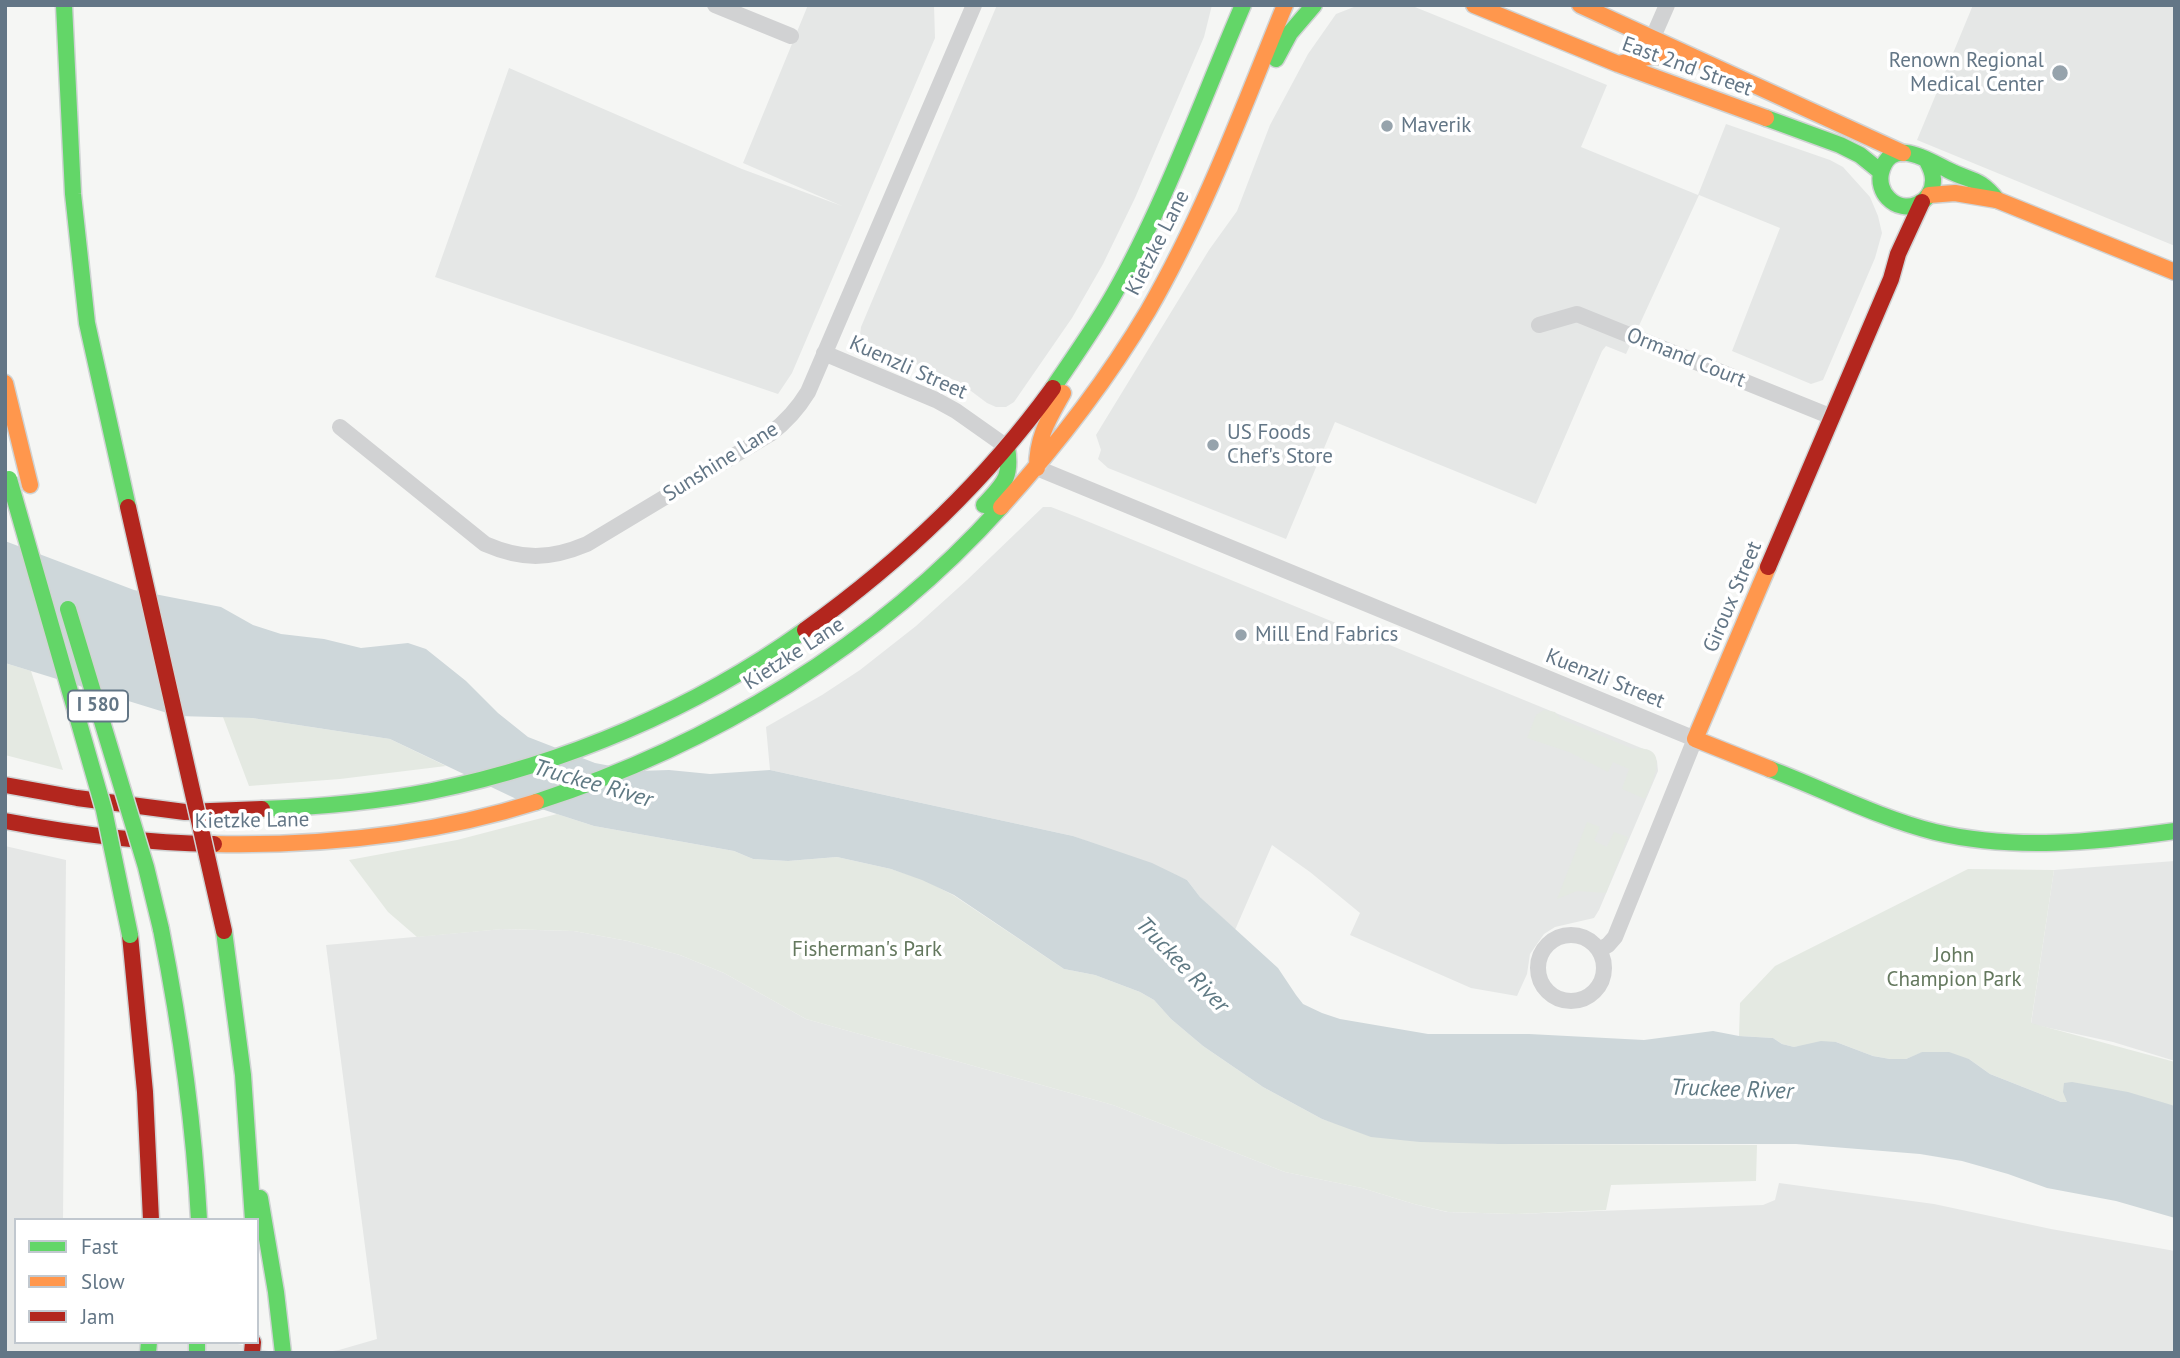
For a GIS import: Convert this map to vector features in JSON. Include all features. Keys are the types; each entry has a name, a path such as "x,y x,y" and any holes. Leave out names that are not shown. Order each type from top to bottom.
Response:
{"main road":[{"path":"64,5 74,194 87,323 224,931 235,999 248,1118 283,1353"},
{"path":"1208,88 1225,5"},
{"name":"Kietzke Lane","path":"5,785 84,800 188,812 296,808 433,791 581,749 664,715 777,650 849,599 909,549 962,498 1007,447 1060,378 1101,317 1140,243 1243,5"},
{"name":"Kietzke Lane","path":"5,821 122,841 211,845 283,844 417,830 484,817 551,797 648,761 794,681 850,644 928,581 963,548 1037,468 1100,383 1146,314 1198,214 1285,5"},
{"path":"1234,128 1290,33 1314,5"},
{"name":"East 2nd Street","path":"1474,5 1618,51 1840,145 1860,155 1881,172"},
{"path":"1586,8 1618,51 1642,57 1671,54 1706,61"},
{"name":"East 2nd Street","path":"1586,8 1903,153"},
{"path":"1997,200 1979,181 1950,172 1917,154 1903,153 1889,159 1881,172 1881,187 1892,202 1902,206 1913,206 1940,192 1953,191 1982,200 1997,200 2175,272"},
{"path":"1926,159 1934,176 1934,186 1926,199"},
{"name":"Giroux Street","path":"1695,739 1891,279 1898,254 1926,199"},
{"name":"Giroux Street","path":"1892,202 1898,254"},
{"path":"1037,468 1037,448 1044,426 1063,397 1064,386 1060,378"},
{"path":"5,383 32,492"},
{"path":"963,548 962,538 968,524 1001,486 1010,467 1007,447"},
{"path":"7,471 104,810 130,935 145,1092 151,1218"},
{"name":"I 580","path":"62,588 146,867 161,929 181,1035 194,1147 198,1218"},
{"name":"Kuenzli Street","path":"1695,739 1904,823 1951,835 1984,841 2056,842 2125,838 2175,831"},
{"path":"248,1118 253,1218"}],"street":[{"path":"715,5 790,36"},
{"name":"Sunshine Lane","path":"340,427 485,544 525,557 568,552 587,544 770,434 786,422 808,392 974,5"},
{"path":"1653,37 1667,5"},
{"name":"Ormand Court","path":"1539,325 1577,314 1832,417"},
{"name":"Kuenzli Street","path":"824,353 936,400 1007,447"},
{"name":"Kuenzli Street","path":"1037,468 1695,739"},
{"name":"Giroux Street","path":"1599,950 1615,937 1695,739"},
{"path":"1570,935 1586,938 1599,950 1604,962 1598,988 1585,998 1572,1001 1559,998 1548,991 1540,978 1538,963 1542,951 1554,939 1570,935"}],"shaded area":[{"path":"808,5 934,5 935,38 792,373 778,394 435,277 509,68 742,169 842,206 743,163"},
{"path":"997,5 1212,5 1204,37 1135,198 1103,264 1072,318 1014,402 1006,407 987,403 959,382 868,344 860,335 861,327"},
{"path":"1359,5 1410,5 1607,85 1581,147 1698,195 1726,124 1843,167 1870,197 1882,233 1875,258 1823,380 1811,384 1732,351 1780,228 1699,195 1626,354 1606,346 1602,351 1536,504 1335,422 1286,539 1108,468 1098,459 1101,450 1096,435 1209,250 1237,211 1270,125 1308,54 1336,14"},
{"name":"Renown Regional Medical Center","path":"1973,5 2175,5 2175,246 1917,140"},
{"path":"1043,507 1051,507 1077,517 1651,752 1657,761 1658,771 1594,918 1555,927 1544,934 1530,954 1527,974 1517,996 1471,988 1350,935 1360,913 1272,845 1235,930 1200,897 1187,880 1073,836 770,770 766,727 860,670 916,626"},
{"path":"5,846 66,860 63,1218 14,1218 14,1344 238,1344 277,1353 5,1353"},
{"path":"2175,861 2175,1061 2113,1042 2031,1024 2054,870"},
{"path":"502,929 574,931 628,941 680,955 724,973 806,1019 1113,1105 1285,1172 1362,1188 1447,1212 1516,1214 1763,1205 1775,1200 1779,1183 1934,1204 2051,1229 2175,1251 2175,1353 320,1353 377,1339 326,945"}],"green space":[{"path":"5,663 31,671 63,770 5,755"},
{"path":"1544,710 1555,712 1561,719 1633,749 1652,752 1657,765 1645,799 1622,789 1629,769 1613,762 1608,772 1569,752 1527,738 1536,715"},
{"path":"223,717 252,718 390,739 446,766 340,779 249,786"},
{"name":"Fisherman's Park","path":"557,814 594,826 734,851 753,859 788,861 837,857 922,879 953,895 1064,969 1095,975 1154,1000 1171,1019 1203,1046 1263,1087 1322,1119 1344,1126 1498,1144 1757,1145 1756,1181 1611,1185 1606,1210 1516,1214 1448,1212 1362,1188 1285,1172 1113,1105 806,1019 724,973 680,955 628,941 574,931 503,929 417,937 388,912 349,860 457,840"},
{"path":"1587,822 1600,827 1594,841 1607,847 1614,832 1628,837 1606,893 1577,891 1557,899"},
{"name":"John Champion Park","path":"1968,869 2054,870 2031,1023 2175,1062 2175,1106 2101,1088 2068,1103 2061,1102 1990,1074 1969,1059 1923,1052 1906,1059 1890,1059 1873,1056 1836,1042 1794,1047 1773,1038 1739,1036 1740,1003 1775,966"}],"water":[{"name":"Truckee River","path":"5,541 134,590 221,607 253,625 281,634 324,639 361,648 408,643 426,649 528,737 595,763 637,771 669,770 710,774 770,770 1073,836 1152,863 1187,880 1200,897 1278,968 1303,1004 1340,1019 1428,1034 1529,1034 1644,1040 1713,1031 1773,1038 1794,1047 1821,1041 1836,1042 1873,1056 1890,1059 1906,1059 1922,1052 1949,1052 1969,1059 1990,1074 2061,1102 2067,1102 2063,1092 2064,1083 2072,1082 2128,1092 2175,1106 2175,1218 2116,1201 2047,1188 1962,1161 1920,1154 1796,1144 1498,1144 1420,1142 1371,1137 1322,1119 1263,1087 1203,1046 1171,1019 1154,1000 1140,992 1095,975 1064,969 954,895 891,869 837,857 788,861 753,859 734,851 594,826 529,805 390,739 252,718 177,716 5,663"}],"traffic: fast":[{"path":"64,5 73,194 87,323 128,507"},
{"path":"1053,388 1100,318 1133,260 1243,5"},
{"path":"1276,59 1290,33 1314,5"},
{"path":"1766,118 1840,145 1860,155 1881,172"},
{"path":"1926,159 1932,171 1933,179 1929,195 1910,206 1902,206 1888,198 1880,180 1881,173 1892,155 1901,153 1920,157 1930,161 1956,174 1974,181 1985,187 1997,200"},
{"path":"984,505 1005,479 1008,466 1007,447"},
{"path":"9,479 104,810 130,935"},
{"path":"536,802 601,779 665,751 728,720 788,685 846,646 901,603 953,557 1001,507"},
{"path":"68,609 146,867 161,929"},
{"path":"262,809 411,795 531,766 627,730 674,709 719,685 805,630"},
{"path":"1770,769 1893,819 1965,838 2055,843 2175,831"},
{"path":"161,929 185,1074 199,1218"},
{"path":"224,931 243,1075 253,1218"},
{"path":"260,1198 283,1353"},
{"path":"148,1353 149,1344"},
{"path":"197,1344 197,1353"}],"traffic: slow":[{"path":"1001,507 1079,413 1148,311 1205,199 1285,5"},
{"path":"1474,5 1618,64 1766,118"},
{"path":"1580,5 1903,153"},
{"path":"1618,64 1652,56 1686,57"},
{"path":"1929,195 1955,193 1997,200 2175,272"},
{"path":"5,383 30,485"},
{"path":"1037,468 1041,438 1063,393"},
{"path":"1768,567 1695,739 1770,769"},
{"path":"214,844 295,843 376,836 457,823 536,802"}],"traffic: jam":[{"path":"1768,567 1922,202"},
{"path":"805,630 874,577 939,519 999,456 1053,388"},
{"path":"128,507 224,931"},
{"path":"5,785 77,798 185,812 262,809"},
{"path":"5,821 109,837 214,844"},
{"path":"130,935 145,1092 151,1218"},
{"path":"252,1353 253,1344"}],"place":[{"name":"Renown Regional Medical Center","path":"2060,73"},
{"name":"Maverik","path":"1387,126"},
{"name":"US Foods Chef's Store","path":"1213,445"},
{"name":"Mill End Fabrics","path":"1241,635"}]}
